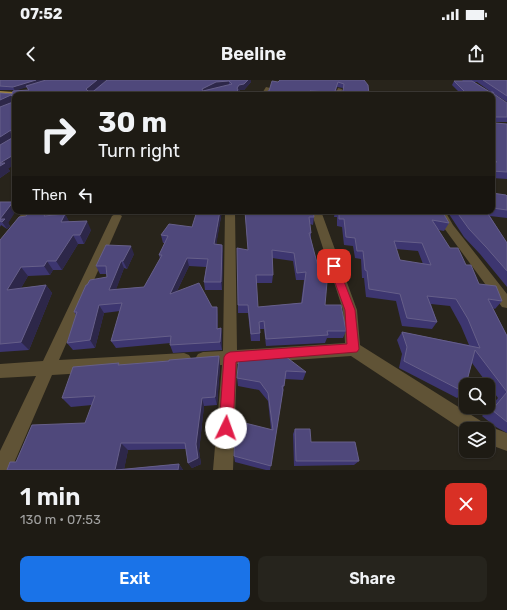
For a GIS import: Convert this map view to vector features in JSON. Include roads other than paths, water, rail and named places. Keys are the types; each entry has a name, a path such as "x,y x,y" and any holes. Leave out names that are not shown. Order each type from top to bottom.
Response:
{"street":[{"path":"22,92 33,88"},
{"path":"266,92 268,88"},
{"path":"0,95 12,95"},
{"path":"0,246 26,214"},
{"path":"223,470 230,357 230,214"},
{"path":"317,214 350,310 353,349"},
{"path":"442,214 448,226 507,303"},
{"path":"0,470 117,216"},
{"path":"0,371 353,349 467,422"},
{"path":"495,438 507,442"}]}
